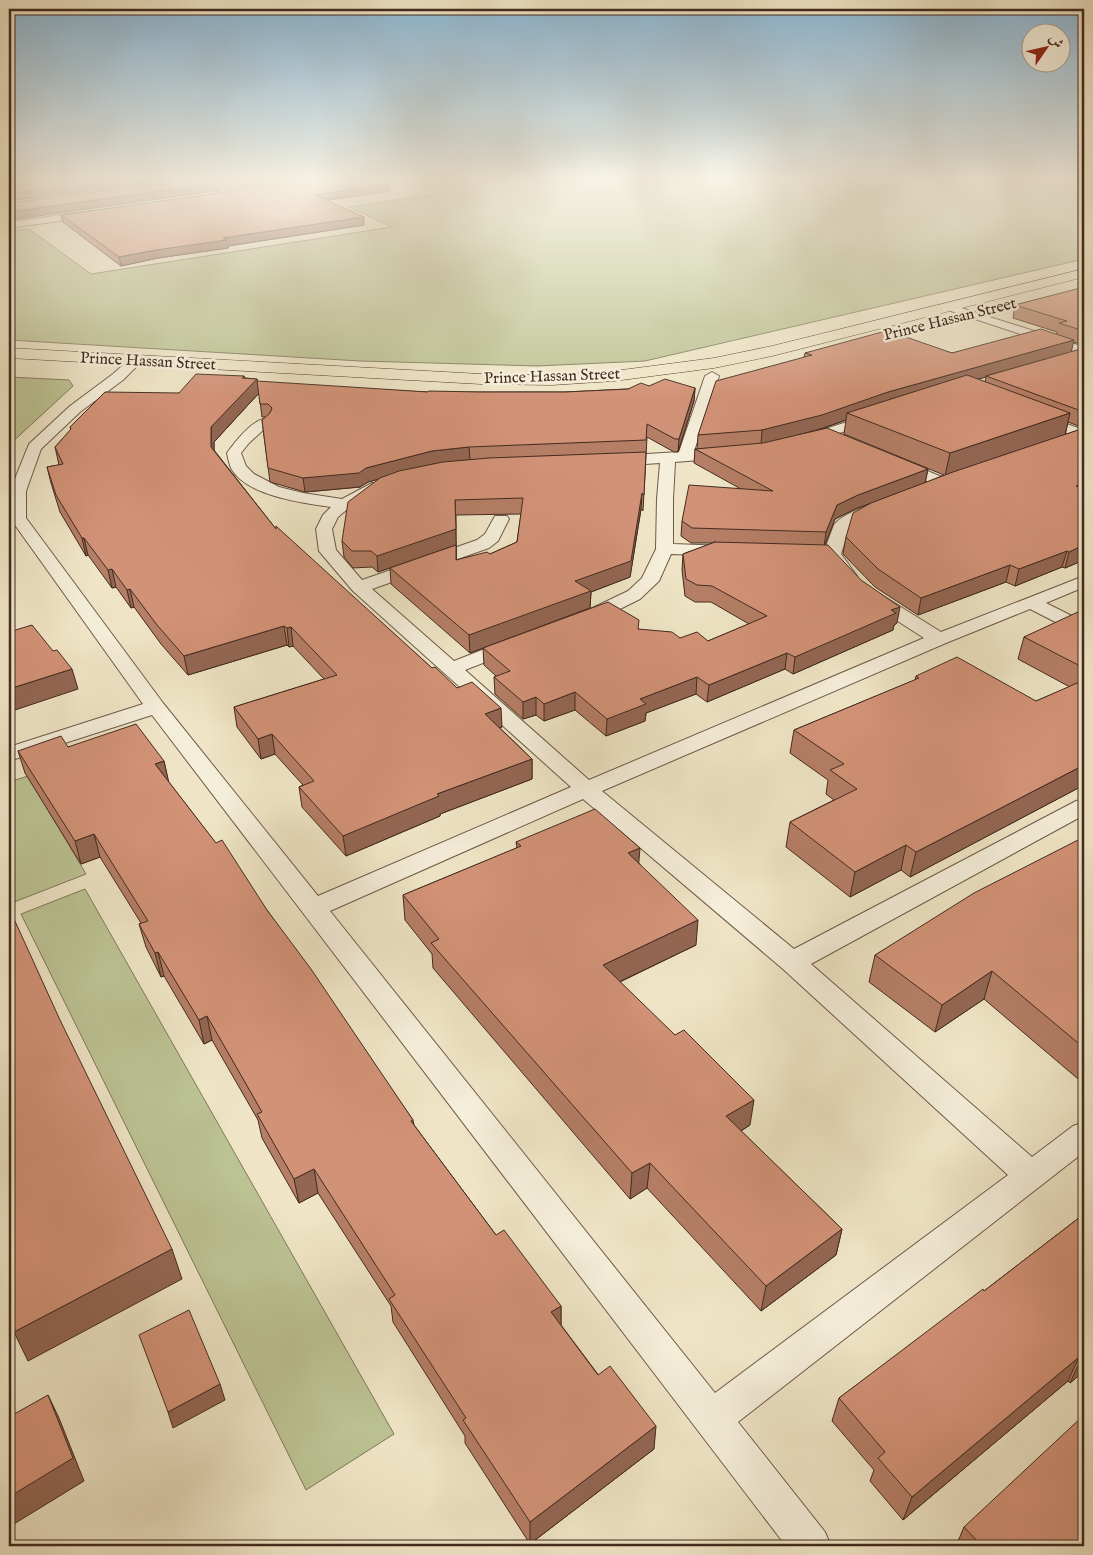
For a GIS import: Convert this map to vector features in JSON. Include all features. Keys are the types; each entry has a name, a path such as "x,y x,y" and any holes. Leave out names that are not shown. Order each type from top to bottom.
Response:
{"main road":[{"name":"Prince Hassan Street","path":"9,364 131,366 481,379 552,380 614,376 673,370 772,351 1084,273"},
{"name":"Prince Hassan Street","path":"9,354 131,366 499,389 584,389 638,386 712,376 764,366 1084,286"}],"street":[{"path":"949,306 1084,351"},
{"path":"1057,363 1084,355"},
{"path":"131,366 75,409 34,447 18,491 18,518 156,707 811,1546"},
{"path":"567,625 594,615 634,596 650,581 665,549 665,499 677,458 712,376"},
{"path":"789,444 835,438 892,411"},
{"path":"1030,414 1084,435"},
{"path":"265,422 244,440 234,453 239,467 254,480 274,490 298,497 344,504"},
{"path":"1067,442 1084,435"},
{"path":"598,462 742,453"},
{"path":"890,460 944,483"},
{"path":"926,490 962,477"},
{"path":"393,481 374,487 344,504 331,515 324,529 328,551 359,587 586,789 792,962 1030,1175"},
{"path":"832,554 842,525 862,514 898,500"},
{"path":"359,587 483,544 492,537 501,518"},
{"path":"665,549 744,551"},
{"path":"813,554 832,554"},
{"path":"832,554 847,575 861,588 938,640"},
{"path":"313,908 586,789 938,640 1084,581"},
{"path":"1033,603 1084,629"},
{"path":"450,669 531,638"},
{"path":"9,754 156,707"},
{"path":"792,962 1084,806"},
{"path":"712,1419 1084,1135"}],"green space":[{"path":"9,253 61,253 91,274 228,253 1084,253 1084,259 645,361 537,366 360,361 9,340"},
{"path":"9,377 69,380 73,386 9,445"},
{"path":"28,776 86,874 9,904 9,782"},
{"path":"85,889 394,1434 306,1490 21,914"}],"building":[{"path":"113,253 142,253 119,257"},
{"path":"1084,287 1084,331 1059,323 1067,321 1015,305"},
{"path":"1041,329 1074,340 888,392 822,415 762,430 698,435 716,381 812,355 805,353 882,332 900,339 906,337 952,353"},
{"path":"1084,348 1084,412 986,376"},
{"path":"196,374 244,376 242,378 257,379 211,427 211,447 276,529 276,526 432,668 435,667 457,688 472,682 501,708 485,714 532,759 437,794 439,796 343,836 299,787 314,781 272,734 258,739 234,707 337,675 291,627 287,628 284,626 184,656 157,625 130,589 127,590 112,569 108,570 84,538 82,538 56,495 47,467 63,464 55,447 71,429 70,427 105,392 179,393"},
{"path":"967,375 1070,413 950,453 847,413"},
{"path":"665,379 695,388 679,439 675,439 647,424 646,440 469,447 432,451 366,468 359,473 303,478 268,468 262,420 270,413 272,408 268,404 260,404 257,381 428,392 565,392 628,389 641,383 649,386"},
{"path":"827,428 928,469 858,495 837,505 826,532 692,528 682,521 689,485 773,491 695,449 763,443"},
{"path":"1084,428 1084,483 1076,486 1084,489 1084,545 1069,552 1067,551 1019,569 1010,565 921,598 878,569 846,537 853,513 871,503 953,472"},
{"path":"646,452 644,495 642,493 631,561 575,581 591,591 469,635 390,568 456,545 456,560 487,552 490,554 517,542 523,498 455,500 456,529 377,556 371,551 352,551 342,541 348,502 380,478 399,471 443,462 489,458"},
{"path":"715,542 828,545 861,580 900,607 891,610 896,613 795,657 787,653 709,685 697,677 640,699 646,704 607,719 575,692 544,704 536,697 523,702 494,677 510,671 483,648 608,602 639,620 638,629 672,632 680,638 697,632 708,641 767,616 712,586 697,585 686,579 683,554"},
{"path":"1080,611 1084,612 1084,668 1024,637"},
{"path":"32,625 53,651 57,650 72,669 9,689 9,632"},
{"path":"957,657 1036,701 1084,680 1084,765 916,852 906,845 855,872 790,822 857,789 830,770 844,764 794,730 919,678 916,676"},
{"path":"136,724 164,761 155,764 216,843 222,840 267,910 311,969 413,1120 411,1121 496,1235 504,1230 561,1306 551,1312 598,1375 610,1366 656,1426 530,1522 463,1420 466,1418 389,1299 395,1295 314,1169 294,1179 257,1114 262,1112 207,1016 199,1020 158,952 155,953 139,924 148,921 94,834 75,841 18,751 61,736 68,747"},
{"path":"595,809 640,848 628,853 698,920 603,965 675,1035 684,1030 754,1100 726,1116 842,1229 766,1286 650,1163 632,1173 431,943 439,939 403,895 521,846 516,842"},
{"path":"1080,839 1082,841 1084,839 1084,1048 992,971 942,1005 875,955 974,893"},
{"path":"9,908 60,1020 172,1249 14,1332 9,1318"},
{"path":"1084,1214 1084,1357 1081,1359 1079,1357 912,1497 878,1458 885,1452 839,1398 983,1289 984,1291"},
{"path":"189,1310 220,1384 168,1412 139,1335"},
{"path":"48,1395 73,1458 9,1497 9,1417"},
{"path":"1084,1415 1084,1546 982,1546 964,1527"}]}
